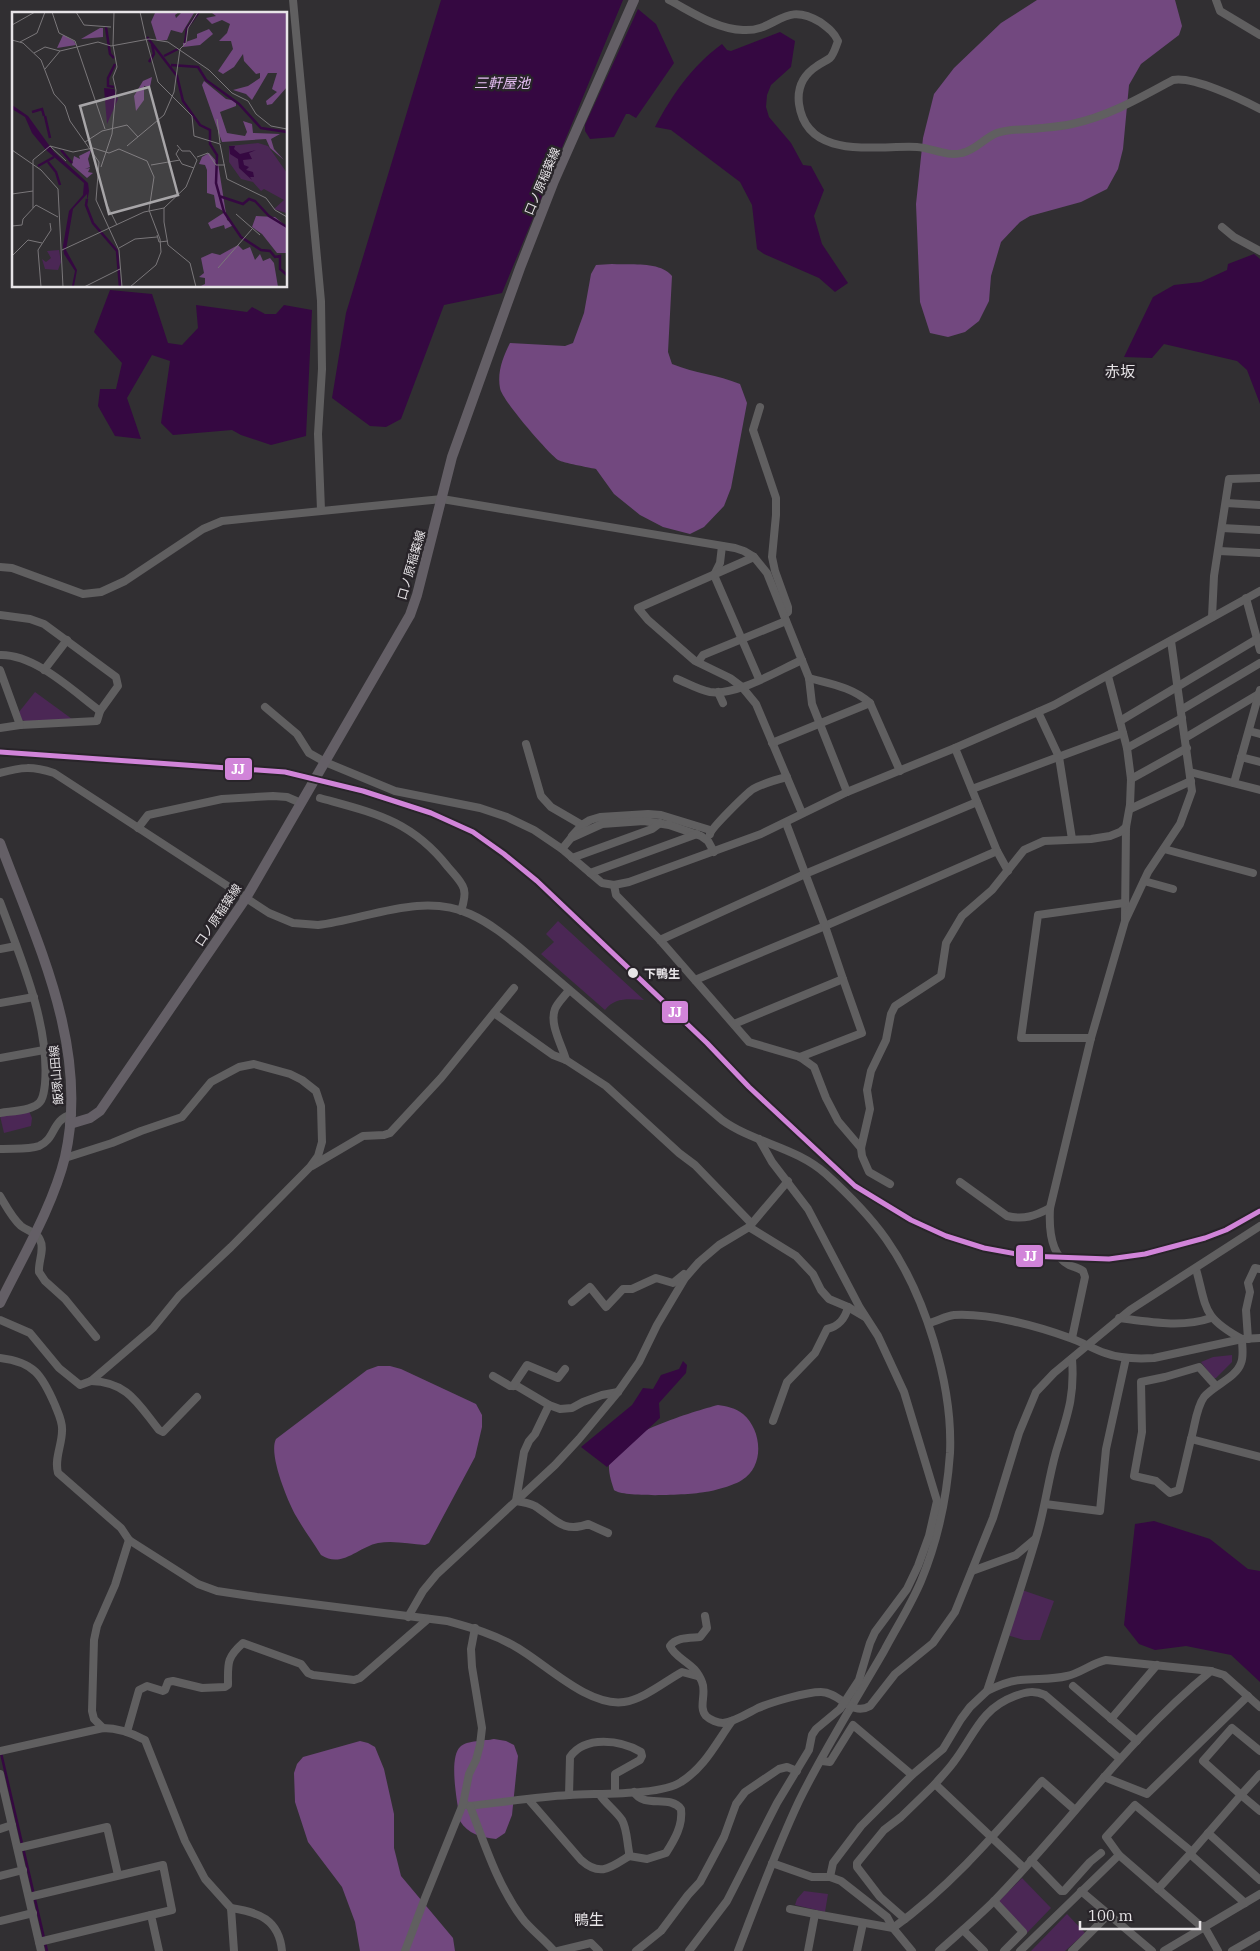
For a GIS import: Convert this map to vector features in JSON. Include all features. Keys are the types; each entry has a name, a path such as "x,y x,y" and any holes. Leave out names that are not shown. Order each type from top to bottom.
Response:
{"main road":[{"name":"口ノ原稲築線","path":"71,1119 90,1118 100,1111 245,899 410,615 417,595 452,457 520,268 554,181 634,0"},
{"name":"飯塚山田線","path":"0,843 56,993 69,1060 71,1119 64,1158 46,1209 1,1297"}],"street":[{"path":"293,0 321,301 322,369 318,434 321,510"},
{"path":"669,0 715,24 731,29 746,31 759,29 787,12 797,10 811,14 834,33 838,41 830,58 815,67 803,79 798,91 802,116 809,129 826,142 868,148 918,147 951,155 962,154 974,149 996,133 1006,130 1062,125 1100,117 1173,80 1182,78 1260,109"},
{"path":"1216,0 1220,11 1260,35"},
{"path":"1222,227 1234,237 1260,251"},
{"path":"698,662 703,655 785,618 788,612 772,557 776,498 753,430 760,407"},
{"path":"1212,617 1214,576 1229,479 1260,478"},
{"path":"0,567 12,568 83,594 101,592 125,581 202,529 222,520 442,499 744,551 754,558 767,573 809,678 812,704 847,792"},
{"path":"1226,503 1260,505"},
{"path":"1222,528 1260,530"},
{"path":"714,575 720,563 722,546"},
{"path":"1219,550 1260,553"},
{"path":"754,558 638,608 648,620 698,662 730,678 742,687 756,704 802,813"},
{"path":"714,575 759,679"},
{"path":"265,707 297,734 309,752 325,762 395,791 480,808 507,816 534,830 562,849 602,883 614,885 629,882 761,834 847,792 1038,712 1108,676 1260,591"},
{"path":"1246,598 1260,650"},
{"path":"0,615 30,619 44,624 116,678 118,686 100,711 97,721 20,725 0,728"},
{"path":"1252,618 1260,616"},
{"path":"44,670 67,640"},
{"path":"1120,721 1258,640"},
{"path":"1072,1338 1085,1276 1083,1271 1067,1264 1062,1259 1051,1241 1050,1208 1091,1038 1125,921 1144,881 1180,824 1188,808 1192,791 1171,641"},
{"path":"0,655 18,657 44,670 100,711"},
{"path":"676,679 708,692 718,692 742,687 802,660"},
{"path":"1127,748 1260,663"},
{"path":"0,670 20,725"},
{"path":"1108,676 1127,748 1131,779 1130,809 1126,827 1125,921"},
{"path":"809,678 847,688 859,693 870,702 900,771"},
{"path":"718,692 723,703"},
{"path":"1185,738 1260,692"},
{"path":"1234,783 1258,706 1260,692"},
{"path":"772,743 870,702"},
{"path":"1038,712 1058,757 1072,839"},
{"path":"1249,731 1260,734"},
{"path":"972,790 1123,733"},
{"path":"526,744 541,796 551,807 582,825"},
{"path":"955,748 997,850 1008,871"},
{"path":"1131,779 1187,748"},
{"path":"1242,757 1260,762"},
{"path":"0,773 20,767 37,768 54,773 245,899 284,920 305,925 334,923 415,906 441,907 461,911 495,927 722,1120 736,1130 800,1155 823,1172 858,1205 886,1240 915,1288 929,1323 939,1360 948,1408 950,1451 944,1502 934,1544 920,1583 848,1705 816,1729 812,1735 808,1750 776,1803 727,1901 689,1951"},
{"path":"1130,809 1191,776 1234,783 1260,790"},
{"path":"708,841 710,830 751,791 768,782 787,777"},
{"path":"138,828 148,815 222,799 273,796 287,797 301,803"},
{"path":"320,798 392,820 414,833 440,857 463,886 465,898 461,911"},
{"path":"660,940 805,874 977,802"},
{"path":"562,849 582,825 600,817 661,815 710,830"},
{"path":"571,838 611,823 660,822 697,834 708,841 714,852"},
{"path":"572,858 652,829 660,822"},
{"path":"786,823 825,926 862,1033 800,1058"},
{"path":"890,1184 869,1172 862,1156 861,1148 870,1109 867,1090 871,1071 886,1040 891,1014 895,1006 940,976 946,943 962,916 992,890 1024,850 1044,842 1072,839 1091,840 1110,836 1126,827"},
{"path":"590,873 697,834"},
{"path":"1164,849 1253,874"},
{"path":"695,980 825,926 997,850"},
{"path":"1144,881 1173,889"},
{"path":"614,885 616,895 660,940 749,1042 800,1058 814,1068 838,1121 861,1148"},
{"path":"0,902 34,997 44,1050 45,1078 43,1097 34,1107 0,1113"},
{"path":"1091,1038 1021,1038 1038,915 1124,903"},
{"path":"0,949 16,946"},
{"path":"734,1024 843,979"},
{"path":"310,1167 363,1136 390,1133 441,1078 514,988"},
{"path":"566,1060 554,1021 554,1014 556,1007 569,990"},
{"path":"0,1003 34,997"},
{"path":"494,1013 553,1055 566,1060 606,1086 679,1153 696,1165 750,1225 796,1256 813,1274 825,1296 867,1318"},
{"path":"0,1058 44,1050"},
{"path":"0,1320 30,1333 59,1368 80,1386 91,1381 153,1328 179,1296 231,1247 310,1167 318,1156 322,1142 321,1106 316,1091 302,1080 290,1074 254,1064 239,1066 211,1082 182,1116 112,1143 64,1158"},
{"path":"0,1149 39,1146 51,1135 57,1122 63,1117 71,1119"},
{"path":"738,1951 772,1863 859,1680 875,1632 907,1589 918,1566 929,1536 937,1501 904,1392 878,1336 812,1216 788,1181 772,1162 759,1139"},
{"path":"408,1616 423,1591 437,1574 561,1458 618,1392 639,1362 674,1296 698,1262 750,1225 788,1181"},
{"path":"960,1182 1008,1216 1017,1219 1027,1218 1050,1208"},
{"path":"0,1196 21,1226 34,1233 40,1240 42,1250 39,1272 45,1281 65,1299 96,1337"},
{"path":"705,1616 707,1628 700,1637 679,1640 673,1642 670,1646 677,1655 696,1671 705,1692 703,1710 706,1716 714,1721 722,1723 732,1721 766,1705 820,1692 831,1694 848,1705 860,1709 870,1706 895,1674 933,1643 955,1612 993,1518 1018,1433 1036,1392 1054,1373 1119,1318 1260,1226"},
{"path":"1216,1386 1199,1367 1165,1378 1141,1382 1142,1432 1134,1476 1156,1481 1170,1493 1179,1490 1201,1402 1216,1386 1239,1368 1245,1339 1246,1310 1250,1292 1248,1283 1255,1268 1260,1269"},
{"path":"1196,1269 1206,1308 1211,1318 1245,1339"},
{"path":"572,1302 590,1287 606,1306 624,1289 632,1289 656,1278 673,1283 682,1275 690,1273"},
{"path":"773,1421 787,1382 815,1354 827,1329 835,1327 845,1318 848,1307"},
{"path":"929,1323 953,1315 975,1316 1041,1328 1072,1338 1104,1353 1126,1358 1154,1358 1245,1339 1260,1338"},
{"path":"1119,1318 1176,1324 1198,1322 1211,1318"},
{"path":"0,1358 17,1360 31,1367 43,1378 63,1428 57,1463 58,1473 121,1528 130,1540 198,1584 217,1591 408,1616 475,1628 496,1636 518,1648 582,1691 601,1699 626,1702 640,1697 682,1672 697,1676"},
{"path":"1045,1504 1100,1511 1106,1449 1126,1358"},
{"path":"987,1691 1045,1504 1057,1450 1072,1398 1074,1378 1072,1359"},
{"path":"514,1386 527,1365 558,1378 565,1369"},
{"path":"493,1376 502,1382 518,1386 560,1409 572,1408 602,1394 618,1392"},
{"path":"91,1381 109,1382 118,1386 136,1402 159,1430 163,1432 197,1397"},
{"path":"516,1501 524,1452 529,1441 536,1434 550,1405"},
{"path":"1191,1439 1260,1456"},
{"path":"516,1501 528,1503 559,1524 570,1528 578,1528 588,1524 608,1533"},
{"path":"972,1571 1016,1555 1036,1537"},
{"path":"103,1728 94,1719 92,1711 96,1626 115,1585 130,1540"},
{"path":"126,1732 139,1690 147,1686 165,1690 168,1682 173,1681 202,1688 225,1687 228,1685 227,1669 230,1657 243,1643 301,1664 308,1673 313,1675 354,1680 368,1672 428,1619"},
{"path":"406,1951 424,1898 467,1805 469,1774 480,1745 482,1728 472,1667 475,1628"},
{"path":"830,1877 833,1863 861,1826 912,1775 943,1749 970,1707 987,1691 1008,1682 1070,1676 1097,1662 1106,1660 1157,1664 1211,1671 1224,1675 1260,1706"},
{"path":"1111,1719 1157,1664"},
{"path":"939,1951 994,1901 1136,1741 1192,1686 1211,1671"},
{"path":"1073,1686 1136,1741"},
{"path":"905,1919 880,1897 857,1867 857,1863 884,1830 901,1817 953,1764 979,1722 998,1704 1025,1692 1045,1694 1120,1759"},
{"path":"1104,1777 1147,1794 1248,1696"},
{"path":"467,1805 569,1795 634,1792 670,1787 680,1783 711,1755 732,1721"},
{"path":"822,1761 830,1762 853,1725 912,1775"},
{"path":"0,1751 103,1728 126,1732 146,1740 185,1841 205,1878 231,1908 234,1951"},
{"path":"1260,1751 1232,1728 1204,1761 1260,1811"},
{"path":"569,1795 570,1756 574,1751 586,1745 598,1742 616,1743 641,1752 640,1760 615,1774 615,1793"},
{"path":"636,1951 661,1931 700,1882 724,1837 736,1804 745,1792 779,1768 787,1767 797,1771"},
{"path":"1158,1889 1260,1774"},
{"path":"0,1777 3,1801 18,1848 41,1951"},
{"path":"790,1909 893,1928 931,1898 992,1838 1042,1781 1075,1810"},
{"path":"935,1784 1024,1868"},
{"path":"786,1789 802,1797"},
{"path":"529,1800 587,1866 596,1870 608,1868 629,1856 647,1858 666,1853 681,1824 681,1809 676,1804 644,1800 637,1797 634,1792"},
{"path":"600,1795 621,1820 625,1829 629,1856"},
{"path":"467,1805 506,1894 523,1920 542,1936 554,1951"},
{"path":"1218,1951 1203,1927 1118,1855 1106,1837 1135,1805 1245,1903"},
{"path":"0,1829 12,1825"},
{"path":"18,1848 107,1827 118,1876"},
{"path":"1208,1833 1260,1880"},
{"path":"1031,1860 1064,1891 1090,1862 1101,1853"},
{"path":"1020,1951 1118,1855"},
{"path":"772,1863 812,1877 830,1877 841,1881 887,1917 909,1949"},
{"path":"29,1897 163,1865 172,1910 39,1942"},
{"path":"0,1876 23,1870"},
{"path":"1082,1891 1152,1951"},
{"path":"1164,1951 1260,1894"},
{"path":"994,1901 1023,1932 1004,1951"},
{"path":"231,1908 251,1911 263,1916 273,1926 281,1942 282,1951"},
{"path":"0,1921 33,1913"},
{"path":"808,1951 815,1914"},
{"path":"1072,1951 1109,1914"},
{"path":"151,1915 160,1951"},
{"path":"857,1951 863,1923"},
{"path":"963,1930 984,1951"},
{"path":"1232,1951 1260,1935"},
{"path":"558,1951 591,1943 599,1951"}],"shaded area":[{"path":"1037,0 1175,0 1182,26 1179,35 1141,64 1129,85 1123,149 1118,169 1107,189 1081,202 1030,216 1020,222 1001,242 991,276 989,301 979,321 965,332 948,337 930,333 920,302 916,204 923,138 934,94 954,68 1001,23"},
{"path":"596,265 653,266 667,271 672,276 668,352 672,364 740,384 747,403 731,488 724,506 704,527 690,534 663,527 640,515 614,494 596,469 558,460 516,414 500,388 499,376 501,365 510,343 565,346 573,343 584,313 591,274"},
{"path":"35,692 72,719 28,722 22,720 19,712"},
{"path":"558,921 644,1000 628,999 618,1001 605,1010 541,954 554,942 546,934"},
{"path":"29,1111 32,1118 31,1126 4,1133 0,1116"},
{"path":"1232,1355 1232,1362 1216,1378 1213,1378 1201,1362 1213,1357"},
{"path":"378,1366 390,1366 401,1369 476,1404 482,1415 482,1427 475,1457 429,1543 425,1545 384,1542 371,1545 350,1556 336,1560 329,1559 321,1555 288,1500 280,1478 274,1446 276,1439 367,1370"},
{"path":"718,1405 734,1409 743,1414 754,1429 757,1438 758,1448 755,1466 742,1480 730,1486 714,1490 686,1494 643,1495 620,1493 614,1490 609,1463 615,1450 626,1441 657,1425"},
{"path":"1022,1590 1054,1601 1040,1640 1024,1640 1007,1635"},
{"path":"494,1739 506,1741 514,1745 518,1756 512,1815 505,1833 496,1839 475,1834 460,1821 454,1771 456,1753 460,1747 471,1742"},
{"path":"360,1741 375,1747 384,1769 394,1814 394,1848 401,1876 453,1938 455,1951 360,1951 355,1922 342,1887 308,1842 295,1802 294,1773 297,1764 303,1757"},
{"path":"1022,1878 1051,1908 1027,1933 999,1901"},
{"path":"804,1891 828,1894 825,1912 795,1905 797,1899"},
{"path":"1067,1914 1085,1933 1065,1951 1031,1951"}],"water":[{"name":"三軒屋池","path":"441,0 623,0 502,293 444,305 401,419 386,427 370,426 332,398 346,313"},
{"path":"638,9 656,24 674,63 636,118 626,114 614,137 590,139 585,131 585,125"},
{"path":"780,32 795,41 791,67 771,85 767,95 766,107 769,117 791,143 803,165 811,166 824,190 814,216 822,244 848,283 835,292 819,278 764,254 757,249 752,205 740,182 671,130 655,127 668,104 692,71 722,44 727,50 731,51"},
{"path":"1254,254 1260,259 1260,404 1247,370 1237,361 1164,344 1152,358 1124,357 1153,297 1174,285 1201,282 1227,270 1228,264"},
{"path":"110,290 152,294 168,343 182,345 198,328 196,305 247,312 252,307 265,314 276,314 284,305 312,310 306,436 271,445 232,430 173,435 161,423 170,361 152,355 127,398 141,439 115,436 98,406 100,389 116,389 122,363 94,332"},
{"path":"683,1361 687,1365 686,1373 659,1403 660,1418 607,1467 581,1447 632,1405 643,1388 653,1389 661,1375 679,1369"},
{"path":"1154,1521 1210,1539 1248,1569 1260,1571 1260,1682 1231,1655 1186,1646 1155,1650 1139,1644 1124,1625 1135,1524"}],"waterway":[{"path":"1,1753 47,1951"}],"transit line":[{"name":"JJ","path":"0,752 285,772 363,791 431,813 473,832 537,881 707,1043 749,1087 855,1186 911,1220 946,1236 984,1248 1027,1256 1109,1259 1145,1254 1205,1238 1226,1230 1260,1211"}],"place":[{"name":"下鴨生","path":"633,973"}],"district":[{"name":"赤坂","path":"1120,371"},
{"name":"鴨生","path":"589,1919"}]}
